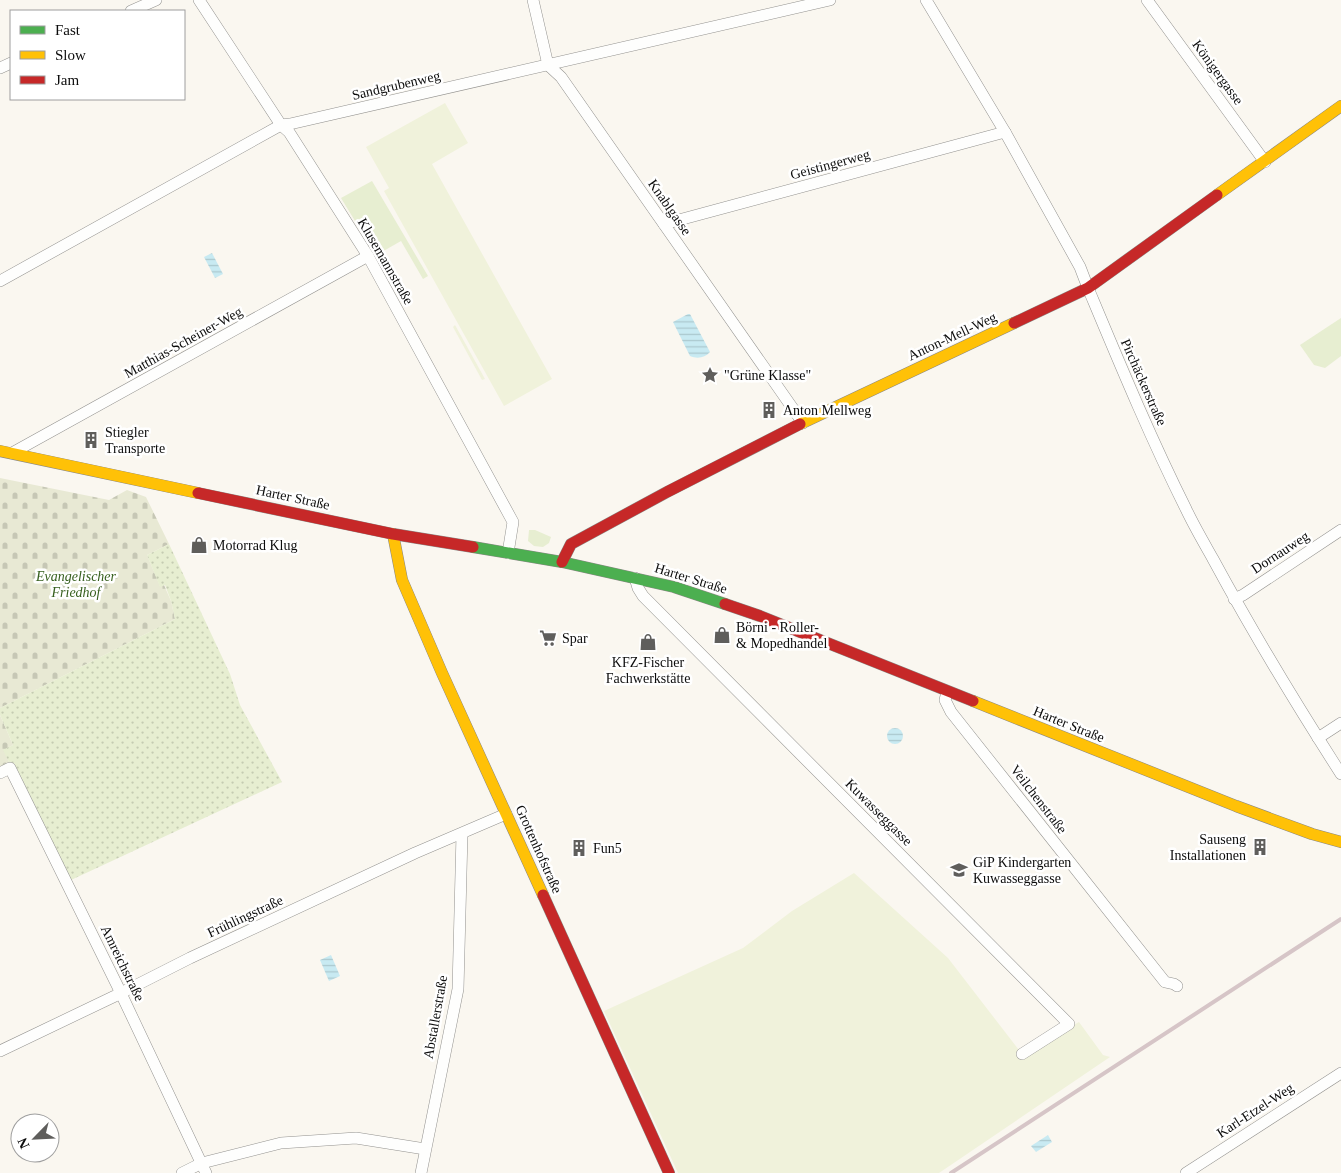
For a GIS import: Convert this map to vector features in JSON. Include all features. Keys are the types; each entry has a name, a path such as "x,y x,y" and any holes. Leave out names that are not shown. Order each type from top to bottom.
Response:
{"main road":[{"name":"Anton-Mell-Weg","path":"562,562 571,544 669,490 804,423 1088,288 1341,106"},
{"name":"Harter Straße","path":"0,450 393,534 562,562 674,587 760,616 1236,806 1312,834 1341,842"},
{"name":"Grottenhofstraße","path":"393,534 402,580 669,1173"}],"street":[{"path":"132,10 156,0"},
{"name":"Klusemannstraße","path":"199,0 281,125 289,132 368,256 513,522 508,553"},
{"path":"533,0 548,65"},
{"name":"Sandgrubenweg","path":"0,281 281,125 830,0"},
{"name":"Pirchäckerstraße","path":"926,0 1005,132 1080,267 1160,456 1186,510 1234,599 1341,774"},
{"name":"Königergasse","path":"1147,0 1265,162"},
{"name":"Knablgasse","path":"548,65 561,77 804,423"},
{"name":"Geistingerweg","path":"664,224 1005,132"},
{"name":"Matthias-Scheiner-Weg","path":"12,454 368,256"},
{"name":"Dornauweg","path":"1234,599 1243,595 1341,530"},
{"name":"Kuwasseggasse","path":"634,578 643,596 1069,1024 1022,1054"},
{"name":"Veilchenstraße","path":"947,692 946,700 957,720 1165,982 1177,986"},
{"path":"1318,738 1341,723"},
{"name":"Amreichstraße","path":"5,770 121,993 204,1168"},
{"name":"Frühlingstraße","path":"0,1051 415,853 506,814"},
{"name":"Abstallerstraße","path":"421,1173 458,989 462,834"},
{"name":"Karl-Etzel-Weg","path":"1186,1173 1341,1073"},
{"path":"182,1173 204,1168 281,1143 290,1142 356,1138 425,1149"},
{"path":"1203,1162 1209,1173"}],"green space":[{"path":"445,103 468,143 432,164 552,379 504,406 384,191 389,188 366,147"},
{"path":"372,181 428,276 423,279 401,241 380,253 395,281 393,283 341,198"},
{"path":"1341,318 1341,356 1325,368 1314,365 1300,345"},
{"path":"455,325 485,379 482,380 453,327"},
{"name":"Evangelischer Friedhof","path":"0,478 109,500 127,490 146,497 169,544 147,555 160,586 164,585 171,601 175,619 0,708"},
{"path":"529,530 535,530 551,537 549,543 543,547 534,546 528,541"},
{"path":"169,544 230,674 240,705 282,782 71,880 14,763 9,762 3,750 13,745 0,715 0,708 175,619 165,585 160,587 147,555"},
{"path":"0,715 13,745 4,750 9,762 0,767"},
{"path":"854,873 948,958 1022,1054 1079,1022 1103,1055 1110,1057 939,1173 678,1173 604,1011 743,948 792,911"}],"water":[{"path":"212,253 223,274 215,278 204,257"},
{"path":"690,314 710,352 703,357 690,356 673,322"},
{"path":"895,728 903,736 895,744 887,736"},
{"path":"331,955 340,976 329,981 320,960"},
{"path":"1048,1135 1052,1142 1036,1152 1031,1146"}],"railway":[{"path":"951,1173 1341,919"}],"traffic: fast":[{"path":"473,547 562,562 674,587 725,604"}],"traffic: slow":[{"path":"1217,195 1341,106"},
{"path":"800,424 1014,323"},
{"path":"0,451 198,493"},
{"path":"393,534 402,580 543,895"},
{"path":"973,701 1236,806 1312,834 1341,842"}],"traffic: jam":[{"path":"1014,323 1088,288 1217,195"},
{"path":"562,562 571,544 667,492 800,424"},
{"path":"198,493 393,534 473,547"},
{"path":"725,604 760,616 973,701"},
{"path":"543,895 669,1173"}],"place":[{"name":"\"Grüne Klasse\"","path":"710,375"},
{"name":"Anton Mellweg","path":"769,410"},
{"name":"Stiegler Transporte","path":"91,440"},
{"name":"Motorrad Klug","path":"199,545"},
{"name":"Börni - Roller- & Mopedhandel","path":"722,635"},
{"name":"Spar","path":"548,638"},
{"name":"KFZ-Fischer Fachwerkstätte","path":"648,642"},
{"name":"Sauseng Installationen","path":"1260,847"},
{"name":"Fun5","path":"579,848"},
{"name":"GiP Kindergarten Kuwasseggasse","path":"959,870"}]}
